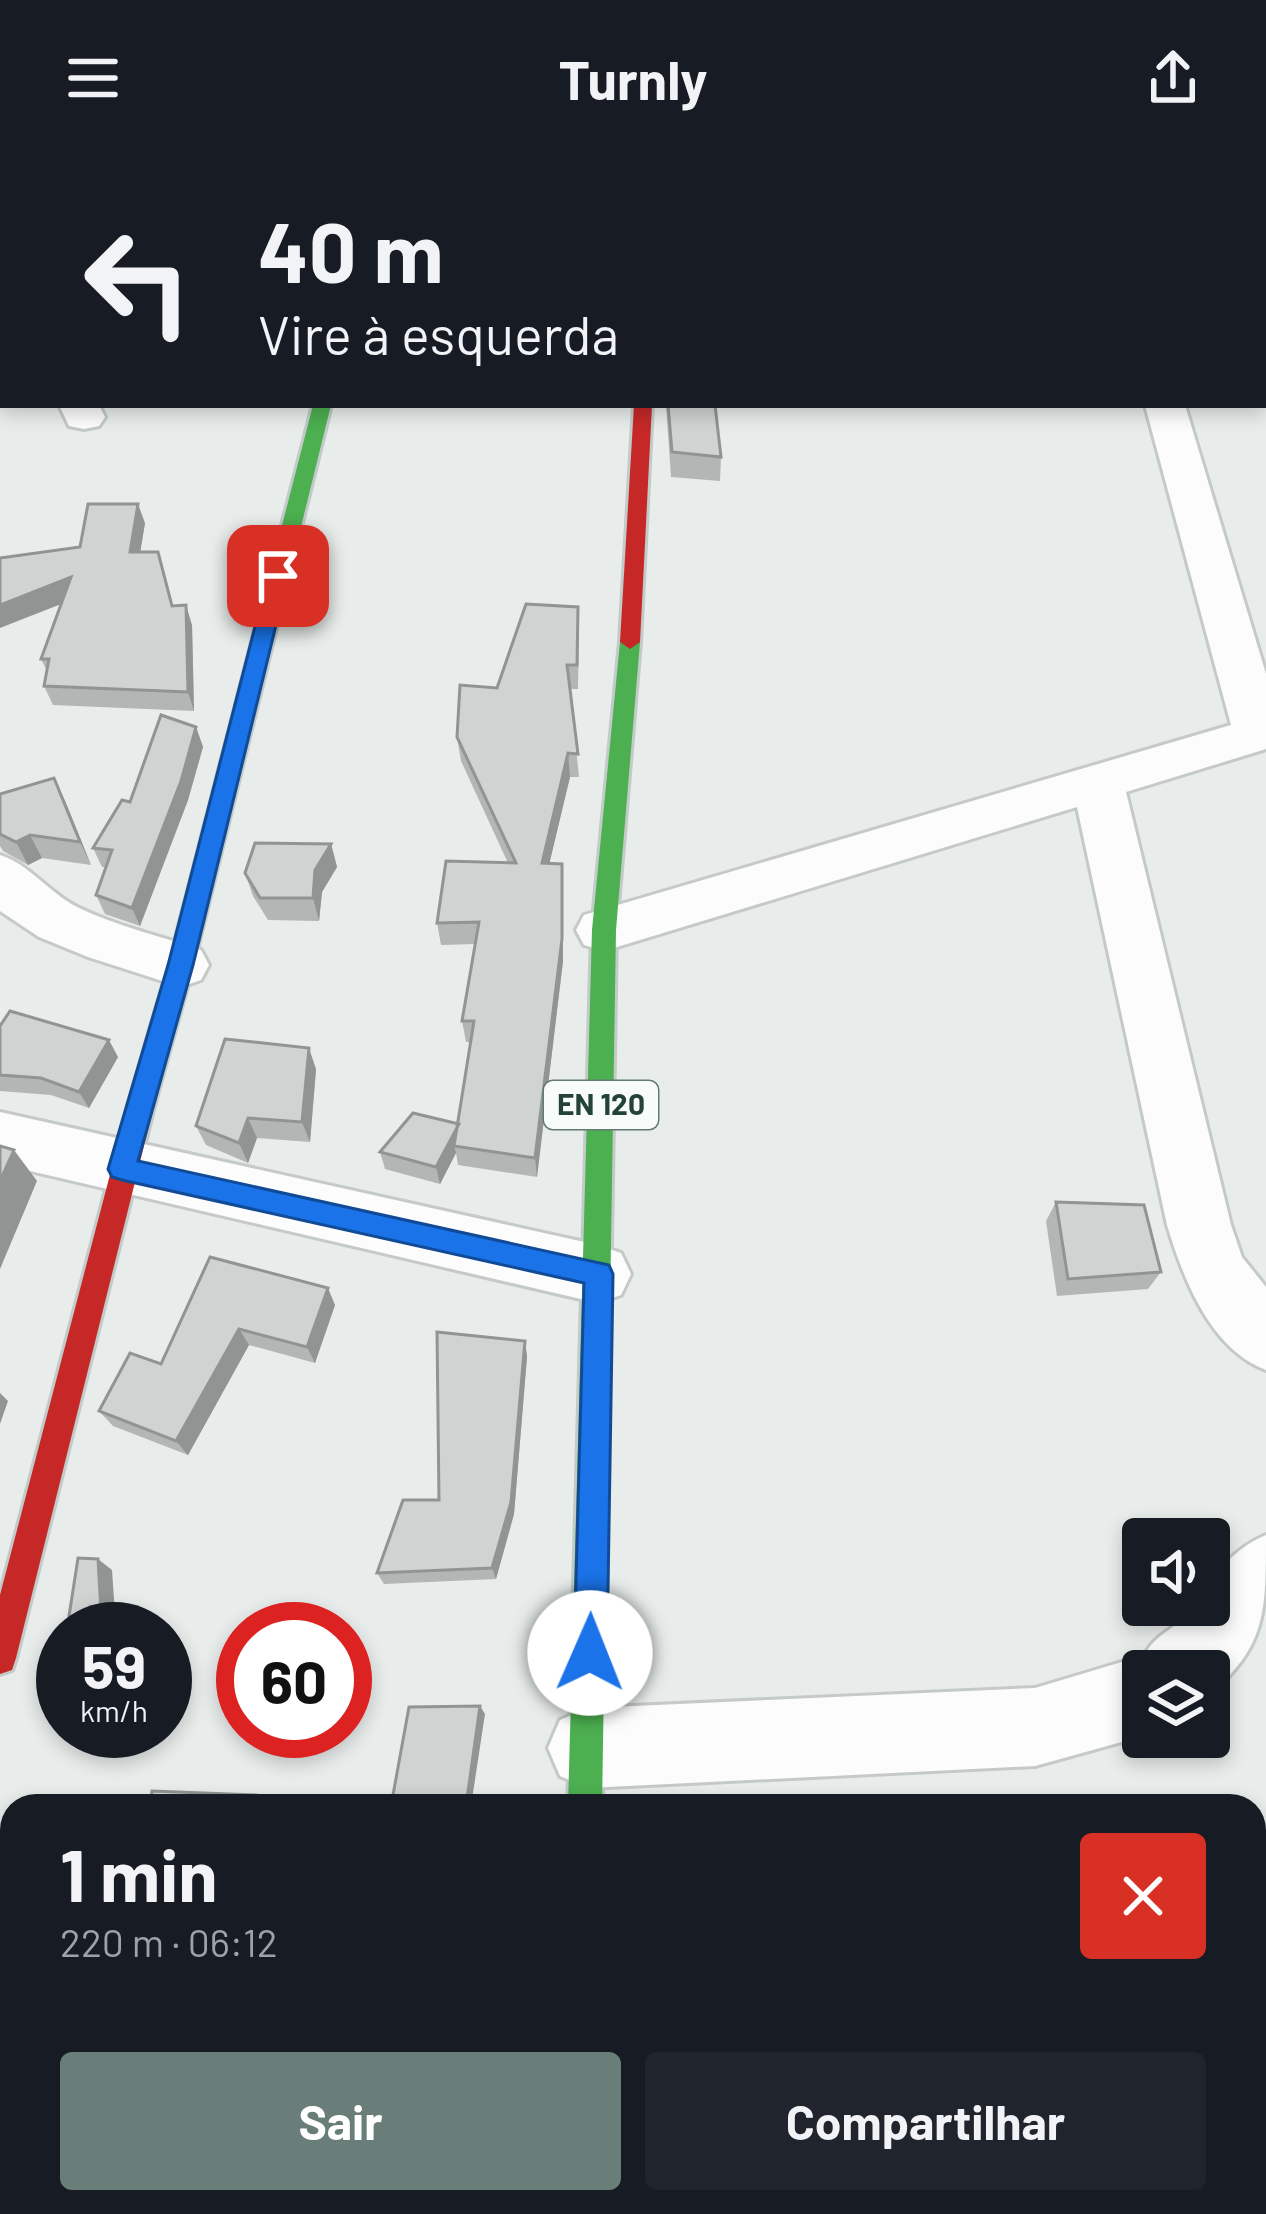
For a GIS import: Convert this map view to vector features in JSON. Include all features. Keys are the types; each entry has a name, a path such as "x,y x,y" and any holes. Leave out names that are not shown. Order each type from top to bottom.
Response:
{"main road":[{"path":"5,1619 122,1169 181,965 321,408"},
{"name":"EN 120","path":"587,1777 604,930 634,598 643,408"}],"street":[{"path":"604,930 1263,733 1166,408"},
{"path":"1098,784 1199,1225 1214,1271 1266,1339"},
{"path":"0,875 8,887 53,921 181,965"},
{"path":"0,1138 598,1274"},
{"path":"1209,1650 1266,1572"},
{"path":"587,1777 1035,1727 1122,1706"}],"building":[{"path":"668,408 715,408 721,457 672,452"},
{"path":"88,504 138,504 130,552 158,552 172,606 186,605 188,692 44,686 49,659 41,659 71,577 0,605 0,558 80,547"},
{"path":"526,604 578,607 577,665 567,665 578,754 568,753 542,863 562,864 562,939 535,1158 454,1146 474,1021 462,1021 479,922 437,923 446,861 516,863 457,737 460,685 497,688"},
{"path":"161,715 196,727 181,781 132,908 96,895 112,850 93,848 122,800 130,802"},
{"path":"54,778 80,842 30,835 16,842 0,834 0,794"},
{"path":"255,843 331,844 315,870 313,898 260,898 245,873"},
{"path":"10,1011 109,1040 79,1092 41,1078 0,1075 0,1026"},
{"path":"225,1039 309,1048 302,1122 248,1118 239,1143 196,1126"},
{"path":"413,1113 459,1124 436,1167 380,1152"},
{"path":"0,1146 14,1150 0,1181"},
{"path":"1056,1202 1144,1205 1161,1272 1068,1279"},
{"path":"210,1257 328,1288 307,1347 239,1329 176,1441 99,1411 130,1353 161,1364"},
{"path":"437,1332 525,1341 511,1502 492,1568 377,1573 403,1500 439,1500"},
{"path":"78,1558 98,1559 100,1602 71,1602"},
{"path":"480,1706 468,1794 393,1794 409,1707"},
{"path":"152,1791 230,1794 152,1794"}],"traffic: fast":[{"path":"142,1102 321,408"},
{"path":"585,1794 604,930 630,642"}],"traffic: jam":[{"path":"630,642 643,408"},
{"path":"0,1658 142,1102"}],"route":[{"path":"278,576 181,965 122,1169 598,1274 590,1653"}]}
